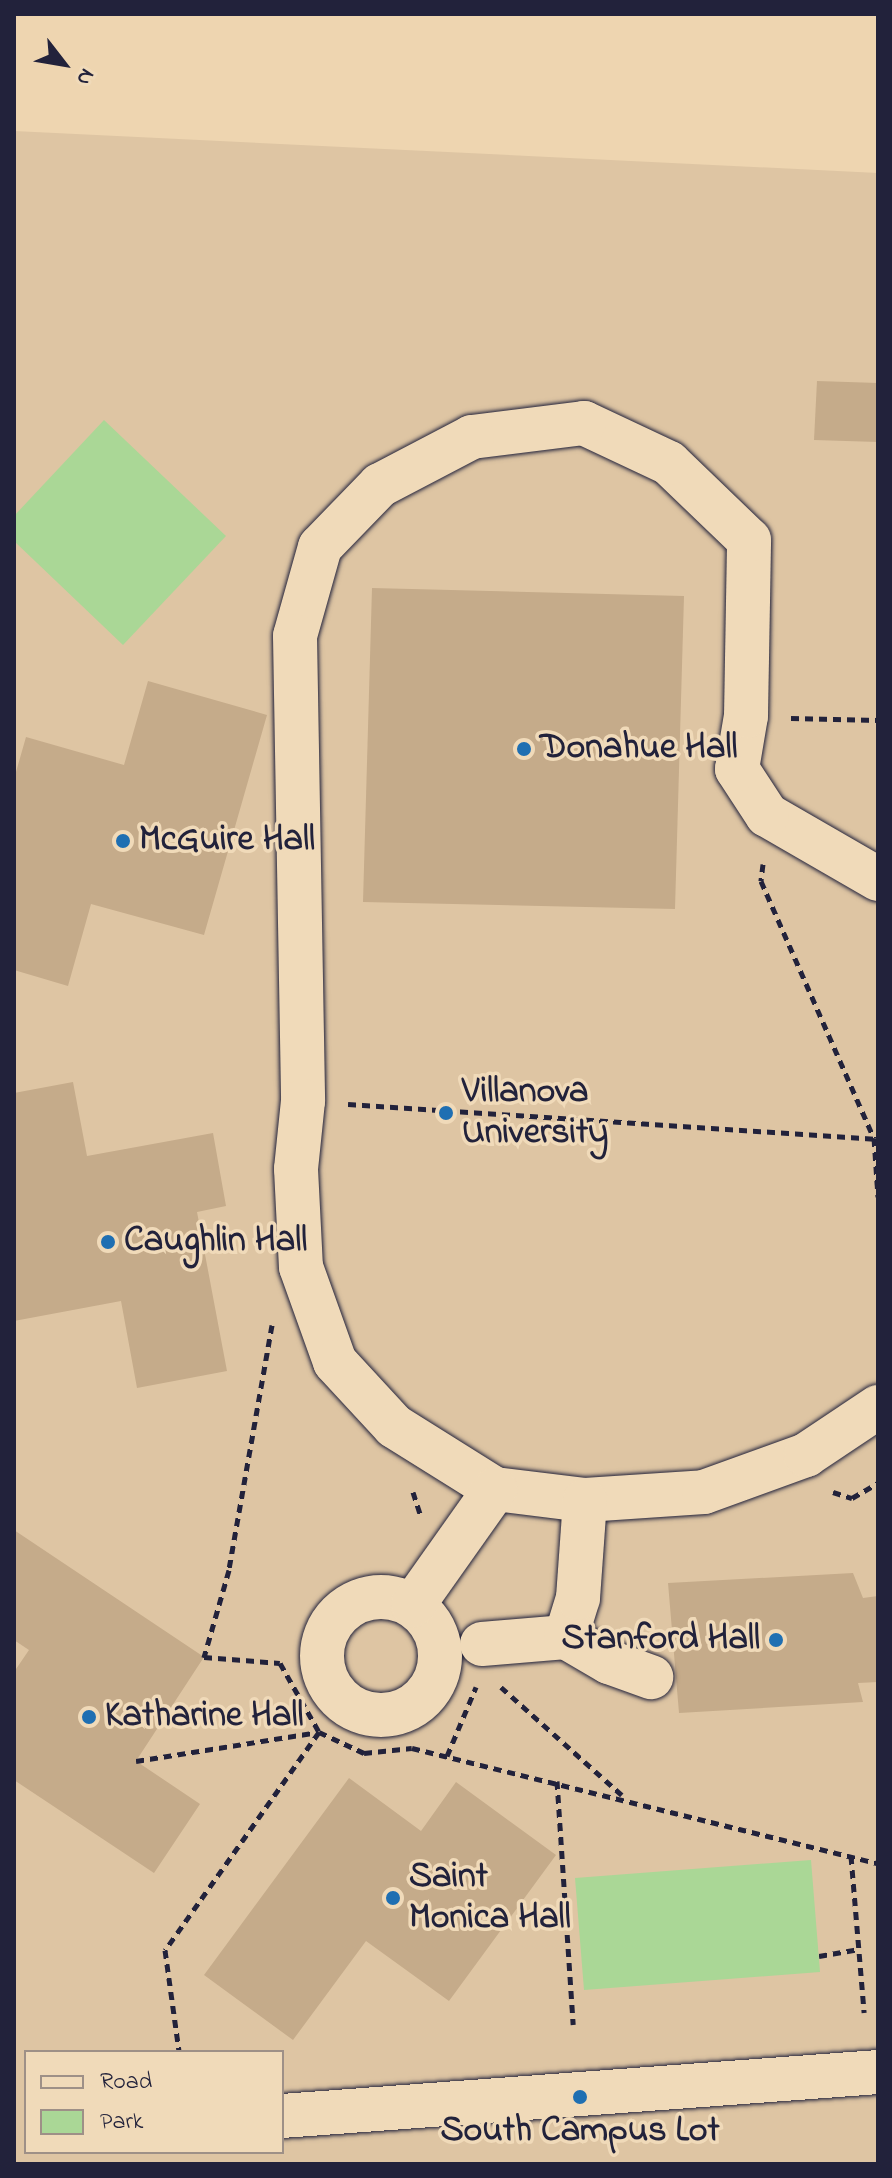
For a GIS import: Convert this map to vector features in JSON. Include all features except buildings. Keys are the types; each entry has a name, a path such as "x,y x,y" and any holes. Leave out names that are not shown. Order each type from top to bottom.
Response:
{"lane":[{"path":"878,879 767,815 737,769 746,716 749,540 669,463 584,423 472,437 380,485 320,547 295,636 303,1101 296,1169 301,1267 335,1362 394,1426 495,1489 585,1500 704,1492 806,1455 878,1407"},
{"path":"413,1605 495,1489"},
{"path":"566,1637 578,1598 585,1500"},
{"path":"488,1662 566,1637 609,1662 651,1677"},
{"path":"284,2116 878,2072"}],"path":[{"path":"746,716 878,720"},
{"path":"767,815 761,881 876,1138 878,1197"},
{"path":"303,1101 876,1138"},
{"path":"275,1309 229,1570 204,1657 280,1663 319,1732"},
{"path":"488,1662 625,1797"},
{"path":"179,2050 165,1950 319,1732"},
{"path":"136,1761 319,1732 364,1753 412,1748 625,1797 878,1863"},
{"path":"557,1781 573,2024"},
{"path":"851,1856 864,2012"},
{"path":"819,1956 859,1949"}],"shaded area":[{"name":"Villanova University","path":"14,131 878,173 878,2164 14,2164"}],"green space":[{"path":"104,420 226,536 123,645 14,541 14,516"},
{"path":"811,1860 820,1972 584,1990 575,1878"}],"place":[{"name":"Donahue Hall","path":"524,749"},
{"name":"McGuire Hall","path":"123,841"},
{"name":"Villanova University","path":"446,1113"},
{"name":"Caughlin Hall","path":"108,1242"},
{"name":"Stanford Hall","path":"776,1640"},
{"name":"Katharine Hall","path":"89,1717"},
{"name":"Saint Monica Hall","path":"393,1898"},
{"name":"South Campus Lot","path":"580,2097"}]}
